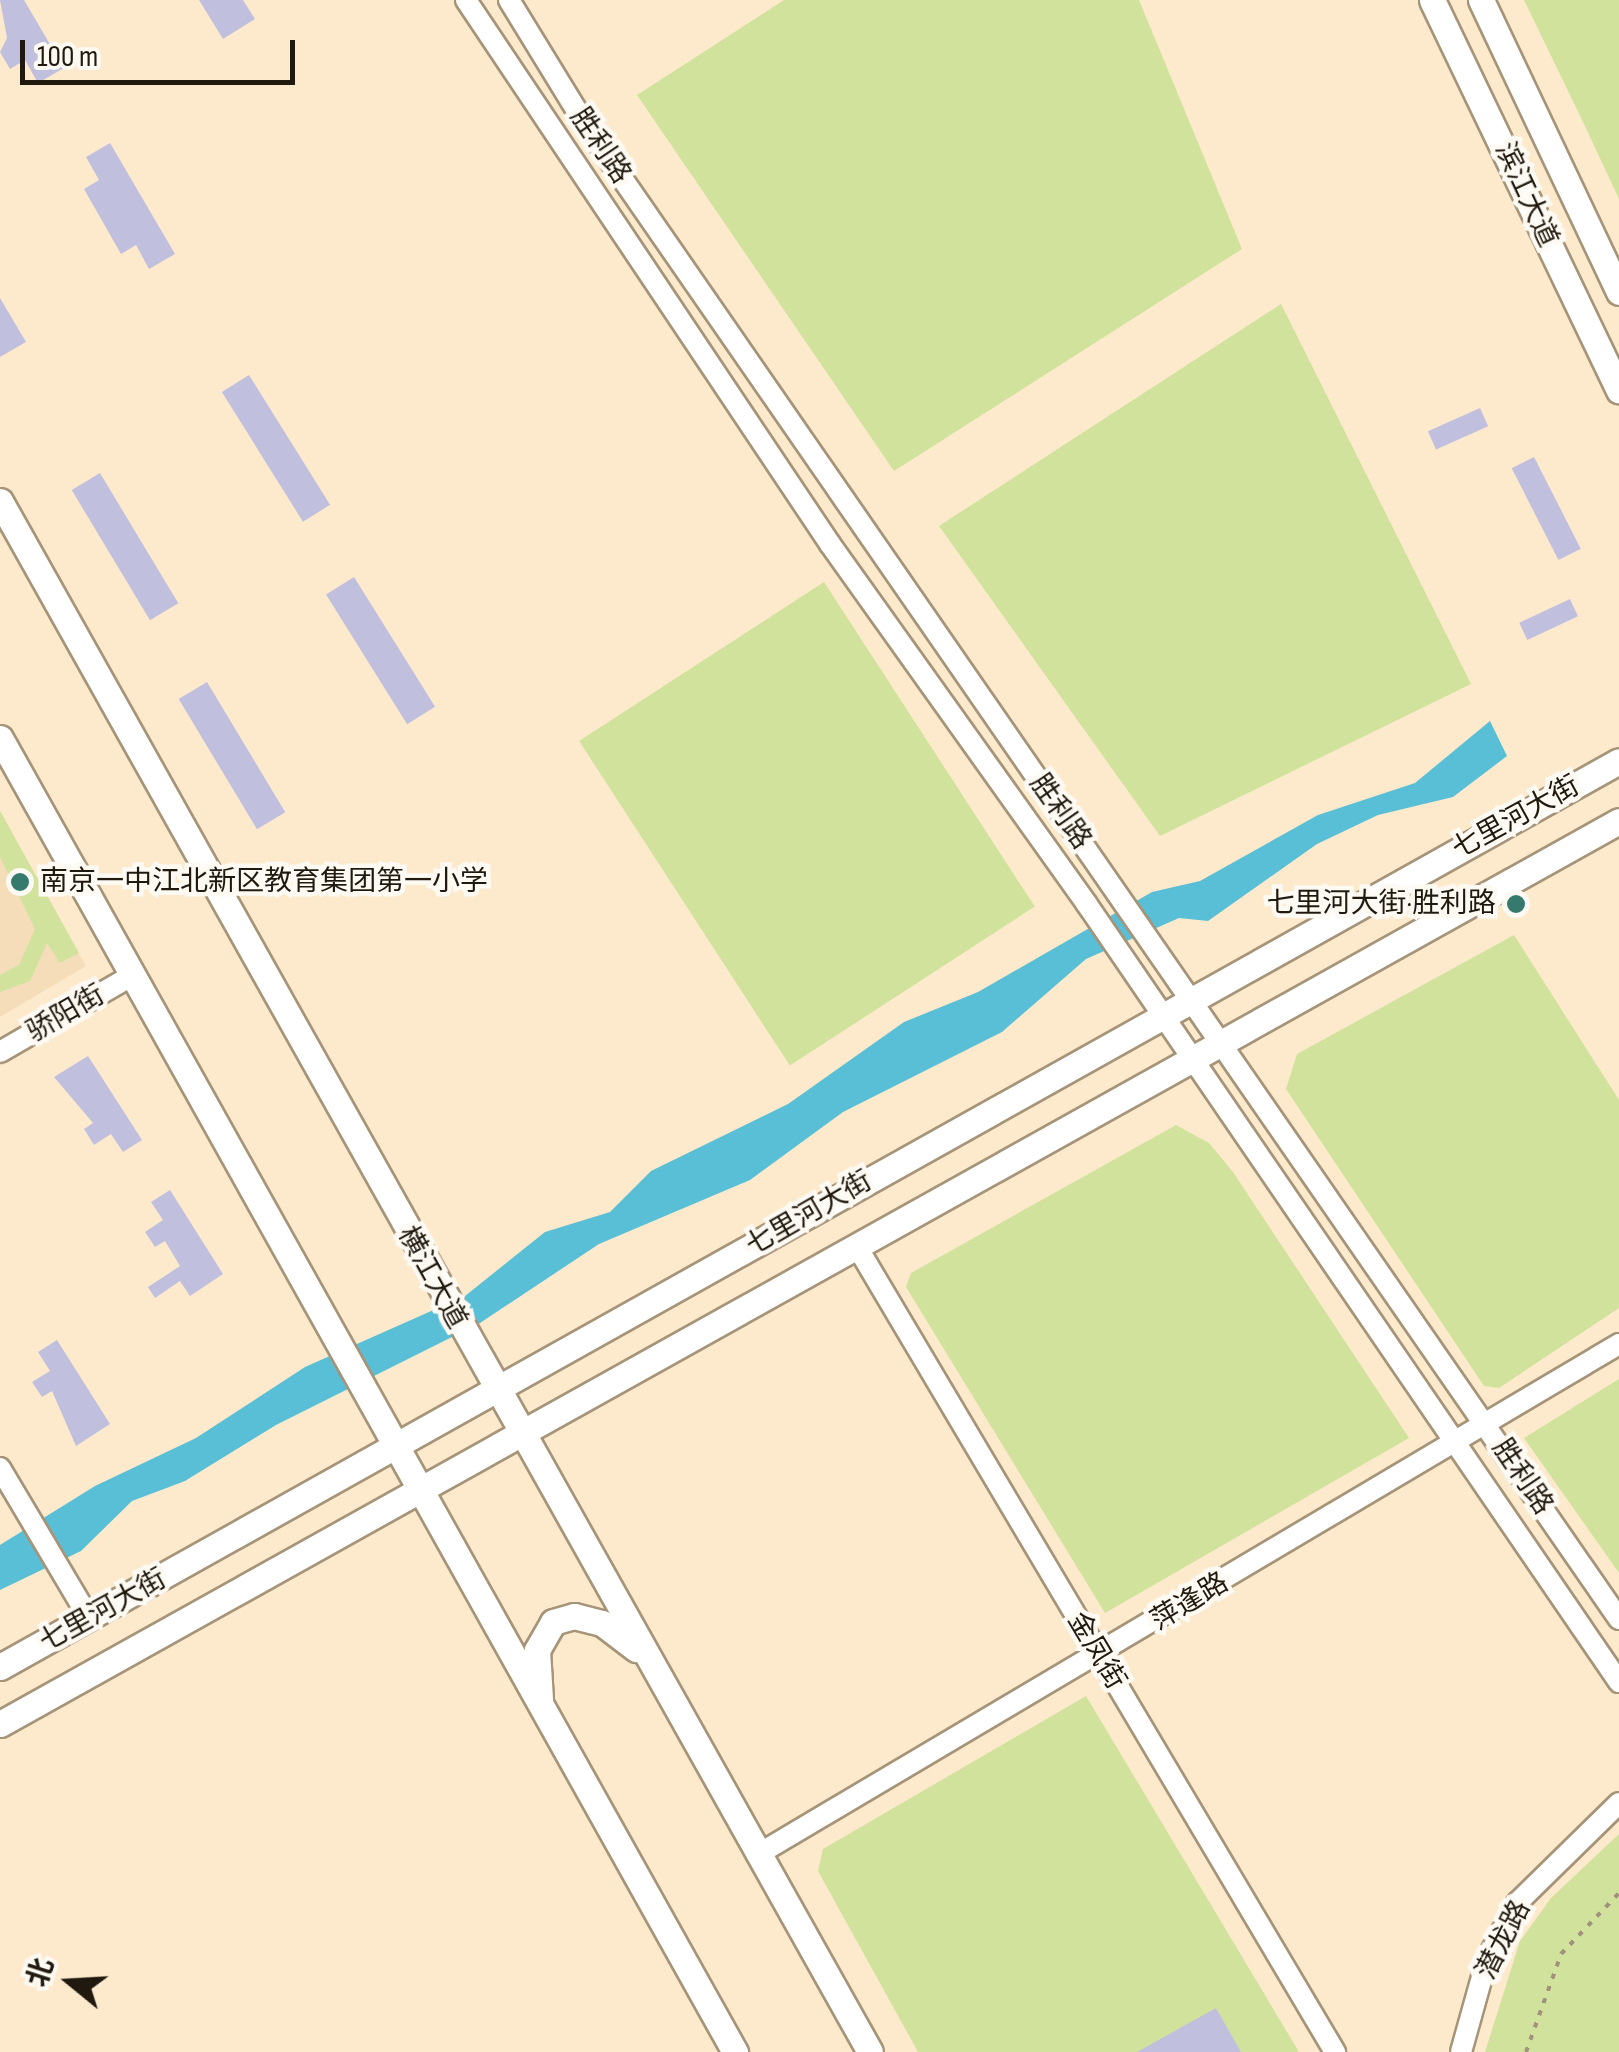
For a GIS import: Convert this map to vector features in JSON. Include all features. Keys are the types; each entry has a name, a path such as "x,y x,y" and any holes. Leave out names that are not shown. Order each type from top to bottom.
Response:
{"main road":[{"name":"滨江大道","path":"1432,0 1619,391"},
{"name":"滨江大道","path":"1481,0 1619,292"},
{"name":"横江大道","path":"0,501 496,1394 870,2052"},
{"path":"0,738 420,1496 735,2052"},
{"name":"七里河大街","path":"0,1668 496,1394 1619,761"},
{"name":"七里河大街","path":"0,1724 420,1496 1619,821"},
{"path":"541,1709 536,1650 553,1622 574,1616 602,1623 644,1655"}],"street":[{"name":"胜利路","path":"466,0 830,544 1086,902 1190,1061 1619,1682"},
{"name":"胜利路","path":"509,0 588,129 1217,1044 1314,1176 1619,1619"},
{"name":"骄阳街","path":"0,1052 133,975"},
{"path":"1286,1195 1294,1175 1314,1176"},
{"name":"金凤街","path":"859,1250 1335,2052"},
{"name":"萍逢路","path":"758,1856 1100,1657 1619,1344"},
{"path":"0,1468 89,1618"},
{"path":"1576,1618 1599,1620 1604,1598"},
{"name":"潜龙路","path":"1461,2052 1487,1959 1518,1903 1619,1803"}],"path":[{"path":"1526,2052 1561,1954 1580,1925 1619,1893"}],"shaded area":[{"name":"南京一中江北新区教育集团第一小学","path":"0,811 86,966 0,1017"}],"green space":[{"path":"784,0 1139,0 1242,249 894,471 637,95"},
{"path":"1524,0 1619,0 1619,199 1584,124"},
{"path":"1281,304 1471,684 1160,836 939,526"},
{"path":"824,582 1035,907 790,1066 579,741"},
{"path":"0,811 79,953 60,963 47,943 30,981 0,992 0,975 19,965 35,929 0,857"},
{"path":"1514,935 1619,1100 1619,1308 1499,1388 1484,1386 1286,1089 1297,1054"},
{"path":"1176,1125 1209,1143 1233,1172 1409,1438 1105,1613 906,1287 911,1273"},
{"path":"1619,1379 1619,1573 1524,1438"},
{"path":"1086,1696 1299,2052 918,2052 818,1871 823,1849"},
{"path":"1619,1834 1619,2052 1485,2052 1520,1941 1551,1898"}],"water":[{"path":"1490,721 1507,756 1453,797 1378,815 1317,844 1208,921 1179,918 1086,959 1002,1032 843,1112 750,1180 599,1244 480,1323 276,1425 185,1481 132,1501 81,1551 0,1590 0,1545 95,1486 196,1438 305,1367 465,1296 545,1232 610,1212 651,1171 788,1104 904,1022 978,992 1152,892 1200,881 1318,815 1415,783"}],"building":[{"path":"0,0 24,0 64,68 38,83 25,60 10,69 0,52 7,38"},
{"path":"199,0 243,0 255,19 223,39"},
{"path":"110,143 175,254 149,269 136,245 121,254 84,189 99,180 86,157"},
{"path":"0,298 26,342 0,357"},
{"path":"249,375 330,505 303,522 222,392"},
{"path":"1480,408 1488,426 1436,449 1428,431"},
{"path":"1534,457 1581,549 1558,560 1512,468"},
{"path":"100,473 178,603 150,620 72,490"},
{"path":"354,577 435,707 407,724 326,594"},
{"path":"1570,599 1578,616 1527,640 1519,623"},
{"path":"207,682 285,812 257,829 179,699"},
{"path":"88,1056 142,1140 123,1152 111,1134 94,1145 84,1129 93,1123 54,1077"},
{"path":"170,1190 223,1274 190,1296 180,1281 155,1298 148,1287 180,1266 165,1241 155,1247 145,1232 163,1220 151,1202"},
{"path":"57,1340 110,1424 76,1446 52,1391 42,1397 32,1382 50,1371 38,1352"},
{"path":"1216,2008 1241,2052 1137,2052"}],"place":[{"name":"南京一中江北新区教育集团第一小学","path":"20,882"},
{"name":"七里河大街·胜利路","path":"1516,904"}]}
